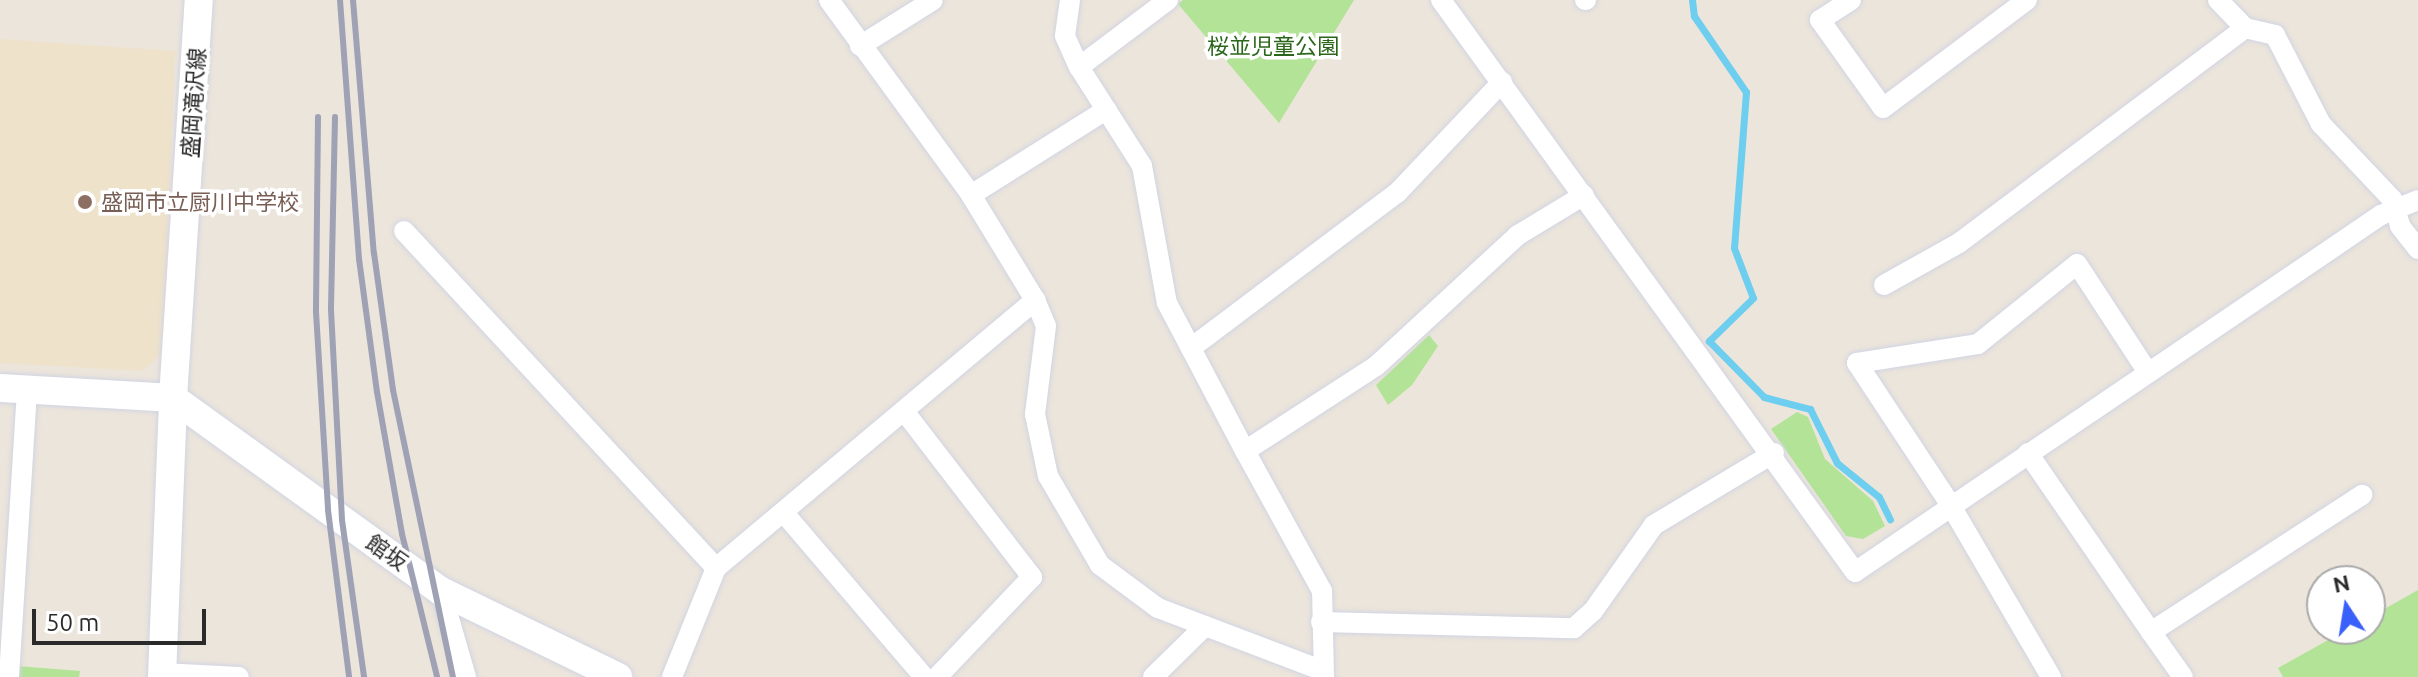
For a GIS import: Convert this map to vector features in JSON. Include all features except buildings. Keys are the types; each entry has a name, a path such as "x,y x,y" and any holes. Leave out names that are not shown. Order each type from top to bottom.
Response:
{"main road":[{"name":"盛岡滝沢線","path":"162,675 173,398 199,0"},
{"path":"14,389 173,398"},
{"name":"館坂","path":"173,398 441,591 618,677"}],"street":[{"path":"829,0 971,195 1035,300 1046,326 1035,414 1048,476 1061,504 1100,565 1158,608 1322,674 1322,591 1167,303 1142,166 1079,67 1065,36 1070,0"},
{"path":"860,46 933,0"},
{"path":"1079,67 1168,0"},
{"path":"1441,0 1774,453 1855,572 2147,371 2395,210 2418,200"},
{"path":"1851,0 1820,20 1883,108 2027,0"},
{"path":"2218,0 2245,28 2275,35 2321,124 2392,199 2395,210 2418,249"},
{"path":"1884,285 1959,243 2245,28"},
{"path":"1191,348 1397,193 1502,82"},
{"path":"971,195 1106,110"},
{"path":"1245,451 1376,366 1518,235 1584,195"},
{"path":"404,231 716,568"},
{"path":"2051,677 1950,504 1857,363 1978,344 2077,264 2147,371"},
{"path":"672,677 716,568 1035,300"},
{"path":"9,677 14,389"},
{"path":"904,411 1032,577 937,677"},
{"path":"1321,622 1574,628 1593,611 1654,525 1774,453"},
{"path":"2028,453 2183,677"},
{"path":"2151,632 2362,495"},
{"path":"784,513 924,677"},
{"path":"441,591 466,677"},
{"path":"1153,677 1205,626"},
{"path":"162,675 239,677"}],"shaded area":[{"name":"盛岡市立厨川中学校","path":"0,39 175,51 163,353 142,371 0,363"}],"green space":[{"name":"桜並児童公園","path":"1183,0 1354,0 1279,123 1178,4"},
{"path":"1429,335 1438,346 1412,385 1388,405 1376,385"},
{"path":"1797,412 1808,417 1825,459 1873,501 1885,526 1863,539 1846,536 1771,429"},
{"path":"2418,590 2418,677 2283,677 2278,668 2319,645 2386,645 2386,608"},
{"path":"17,666 80,671 79,677 16,677"}],"waterway":[{"path":"1692,0 1694,16 1746,92 1734,248 1753,298 1709,341 1764,397 1810,409 1837,463 1879,497 1890,520"}],"railway":[{"path":"340,0 359,259 377,392 402,534 437,677"},
{"path":"353,0 374,253 393,390 453,677"},
{"path":"318,117 316,312 328,510 349,677"},
{"path":"335,117 331,310 342,520 364,677"}],"place":[{"name":"盛岡市立厨川中学校","path":"85,202"}]}
